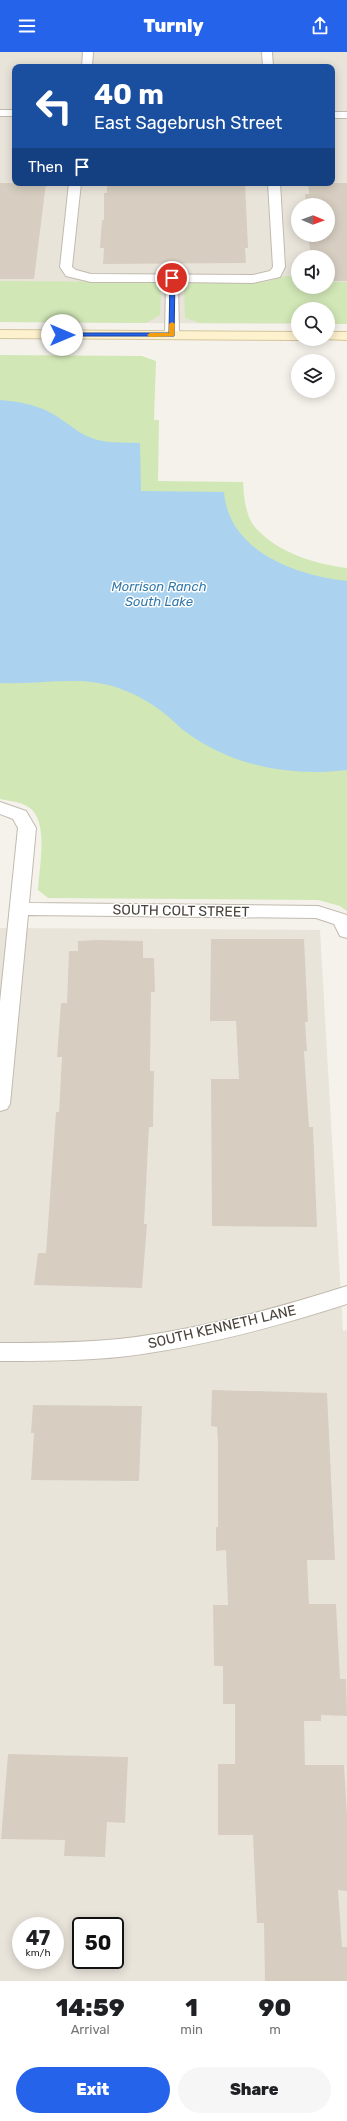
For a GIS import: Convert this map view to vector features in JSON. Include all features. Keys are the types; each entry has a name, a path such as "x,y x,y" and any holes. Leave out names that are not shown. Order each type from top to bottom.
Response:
{"main road":[{"path":"0,334 291,336"},
{"path":"335,336 347,336"}],"street":[{"path":"86,64 88,52"},
{"path":"267,52 268,64"},
{"path":"0,113 12,113"},
{"path":"335,115 347,115"},
{"path":"75,186 66,267 70,273 76,276 92,278 253,279 269,277 278,271 279,267 274,186"},
{"path":"172,278 172,335"},
{"path":"0,808 20,816 27,828 0,1104"},
{"name":"SOUTH COLT STREET","path":"19,909 318,912 344,926"},
{"name":"SOUTH KENNETH LANE","path":"0,1352 74,1351 134,1346 198,1336 317,1305 347,1295"}],"shaded area":[{"path":"0,52 347,52 347,324 335,324 335,302 291,302 291,324 0,322"},
{"path":"0,928 320,930 343,1331 347,1330 347,1981 0,1981"}],"green space":[{"path":"291,276 291,294 335,294 335,282 347,282 347,324 335,324 335,302 291,302 291,323 200,323 185,318 184,287 196,282 265,282"},
{"path":"0,281 151,282 161,285 160,315 146,323 0,322"},
{"path":"0,355 142,356 156,361 154,420 159,420 158,481 243,482 249,516 254,526 263,535 284,550 296,555 309,560 347,568 347,911 340,906 318,900 48,898 38,890 42,846 39,824 36,815 30,808 23,804 0,799"}],"water":[{"name":"Morrison Ranch South Lake","path":"0,400 23,403 37,407 58,417 81,433 95,439 108,442 140,443 141,491 224,492 229,513 238,530 252,545 268,557 307,573 347,581 347,770 304,772 283,770 242,761 204,744 184,731 160,710 142,698 121,689 106,685 76,681 0,683"}],"building":[{"path":"0,183 12,183 12,186 46,186 34,279 0,279"},
{"path":"335,183 347,183 347,281 335,281 335,250 310,250 309,242 335,242 335,198 305,198 305,194 309,194 308,186 335,186"},
{"path":"107,186 245,186 248,248 245,248 246,263 103,264 104,248 100,248 102,220 104,220 104,193 107,193"},
{"path":"211,939 304,939 308,1022 305,1022 307,1051 304,1051 309,1127 313,1127 317,1227 212,1226 211,1079 239,1079 236,1021 210,1021"},
{"path":"78,941 143,941 143,958 154,958 155,992 151,992 150,1071 154,1071 153,1127 149,1127 144,1224 147,1224 142,1288 34,1285 38,1253 46,1253 56,1112 59,1112 62,1057 57,1057 61,1003 67,1003 69,951 78,951"},
{"path":"212,1390 327,1393 335,1560 307,1560 309,1604 336,1604 340,1679 346,1679 347,1716 321,1715 321,1721 304,1721 305,1765 344,1765 347,1816 347,1891 338,1890 342,1947 347,1947 347,1981 265,1981 264,1923 257,1923 253,1835 218,1835 218,1764 235,1764 235,1704 223,1704 223,1666 214,1666 213,1605 228,1605 226,1550 216,1551 216,1527 218,1527 218,1441 217,1427 211,1426"},
{"path":"33,1405 142,1406 139,1481 31,1480 34,1433 31,1433"},
{"path":"8,1754 128,1757 125,1823 107,1822 105,1857 64,1856 65,1840 1,1839"}],"slow traffic":[{"path":"150,335 172,335 172,324"}],"route":[{"path":"62,335 172,335 172,278"}]}
